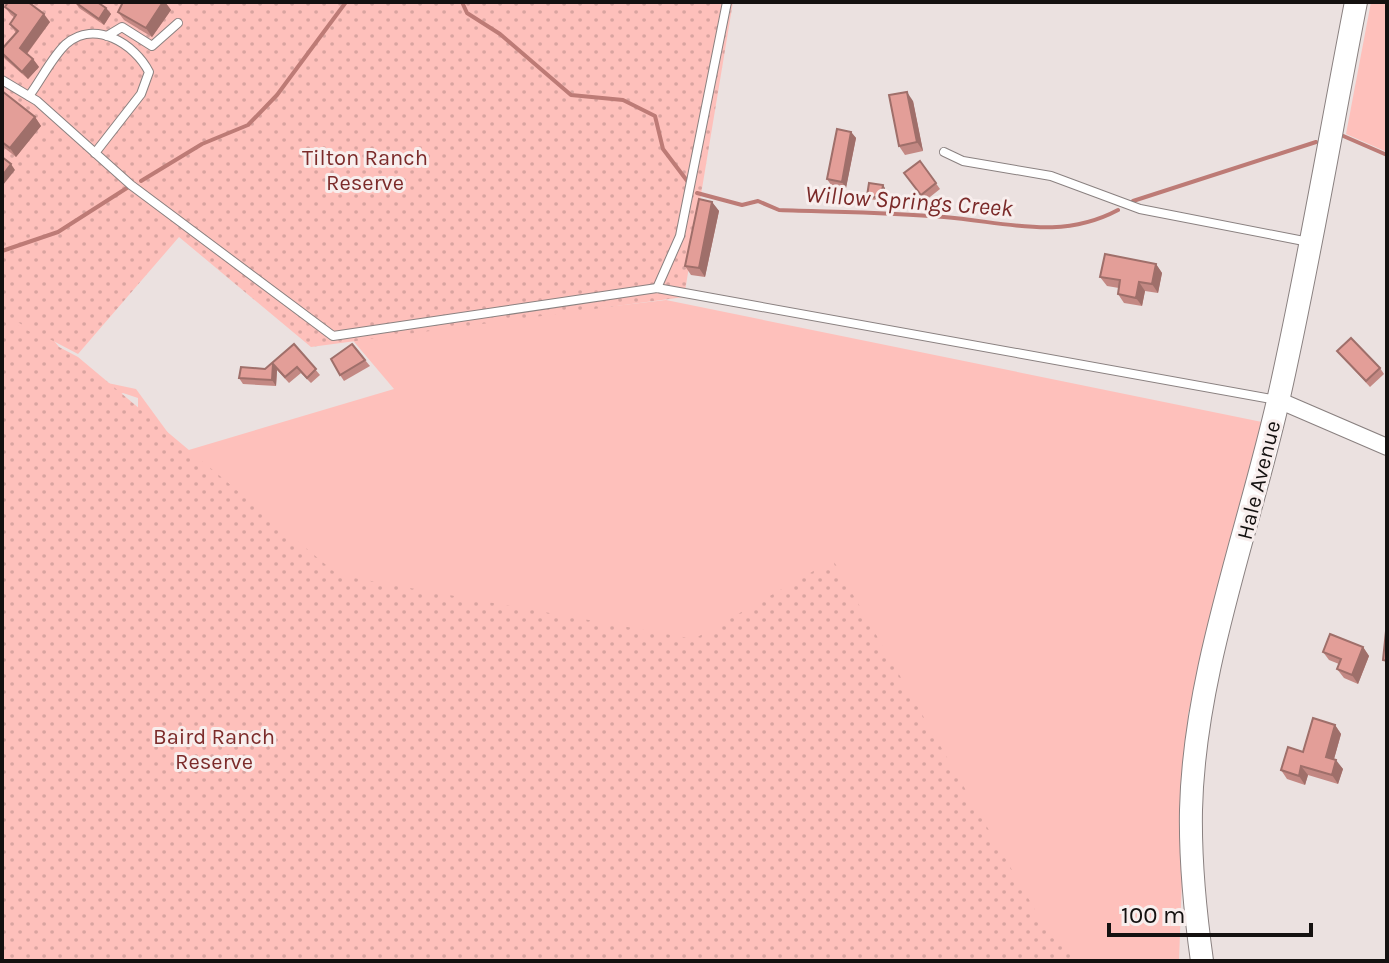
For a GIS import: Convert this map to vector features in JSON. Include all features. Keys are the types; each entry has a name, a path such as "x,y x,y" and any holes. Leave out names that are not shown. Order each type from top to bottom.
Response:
{"main road":[{"name":"Hale Avenue","path":"1202,961 1193,897 1191,809 1197,748 1208,684 1278,400 1356,2"}],"street":[{"path":"1278,400 1387,447"}],"lane":[{"path":"657,288 680,236 727,2"},
{"path":"107,36 122,27 152,46 178,23"},
{"path":"29,96 67,44 89,33 107,36 142,57 149,72 141,94 95,153"},
{"path":"2,80 29,96 131,185 333,336 657,288 1278,400"},
{"path":"944,152 963,161 1051,176 1140,209 1309,242"}],"green space":[{"name":"Tilton Ranch Reserve","path":"2,2 733,2 684,297 311,347 179,237 78,354 2,314"},
{"path":"1371,2 1387,2 1387,152 1346,134"},
{"path":"2,268 9,285 84,378 136,389 182,452 394,389 350,337 666,300 1262,422 1188,714 1179,961 36,961 138,415 138,398 123,393 116,396 2,359"},
{"name":"Baird Ranch Reserve","path":"2,317 78,357 338,575 694,639 833,560 1050,936 1087,961 2,961"}],"building":[{"path":"8,2 28,2 44,14 20,48 33,59 22,72 2,53 18,31 10,24 16,15 5,7"},
{"path":"75,2 97,2 106,8 99,19"},
{"path":"123,2 163,2 146,28 118,12"},
{"path":"2,91 35,117 10,148 2,142"},
{"path":"907,92 917,142 899,146 889,95"},
{"path":"837,129 851,132 842,182 827,179"},
{"path":"2,157 11,164 2,176"},
{"path":"920,161 936,183 921,195 904,173"},
{"path":"869,183 883,185 881,198 867,196"},
{"path":"699,199 712,202 699,268 685,266"},
{"path":"1105,254 1156,264 1152,284 1139,282 1136,298 1118,294 1120,280 1100,277"},
{"path":"1351,338 1380,368 1366,381 1337,351"},
{"path":"294,344 316,369 307,378 297,367 285,377 273,364 272,380 239,378 241,367 265,369"},
{"path":"352,344 365,360 340,375 331,359"},
{"path":"1387,631 1387,661 1383,660"},
{"path":"1330,634 1363,647 1352,675 1337,669 1341,659 1323,652"},
{"path":"1313,718 1335,725 1326,757 1336,760 1332,775 1301,766 1299,776 1281,770 1288,747 1303,752"}],"waterway":[{"path":"141,181 202,144 248,125 277,95 346,2"},
{"name":"Willow Springs Creek","path":"462,2 467,13 500,34 571,95 623,100 655,116 663,149 688,182"},
{"name":"Willow Springs Creek","path":"1341,135 1387,155"},
{"name":"Willow Springs Creek","path":"1133,201 1316,142"},
{"path":"2,251 58,232 130,186"},
{"name":"Willow Springs Creek","path":"697,193 742,205 758,201 779,210 923,215 1032,227 1075,225 1118,210"}]}
